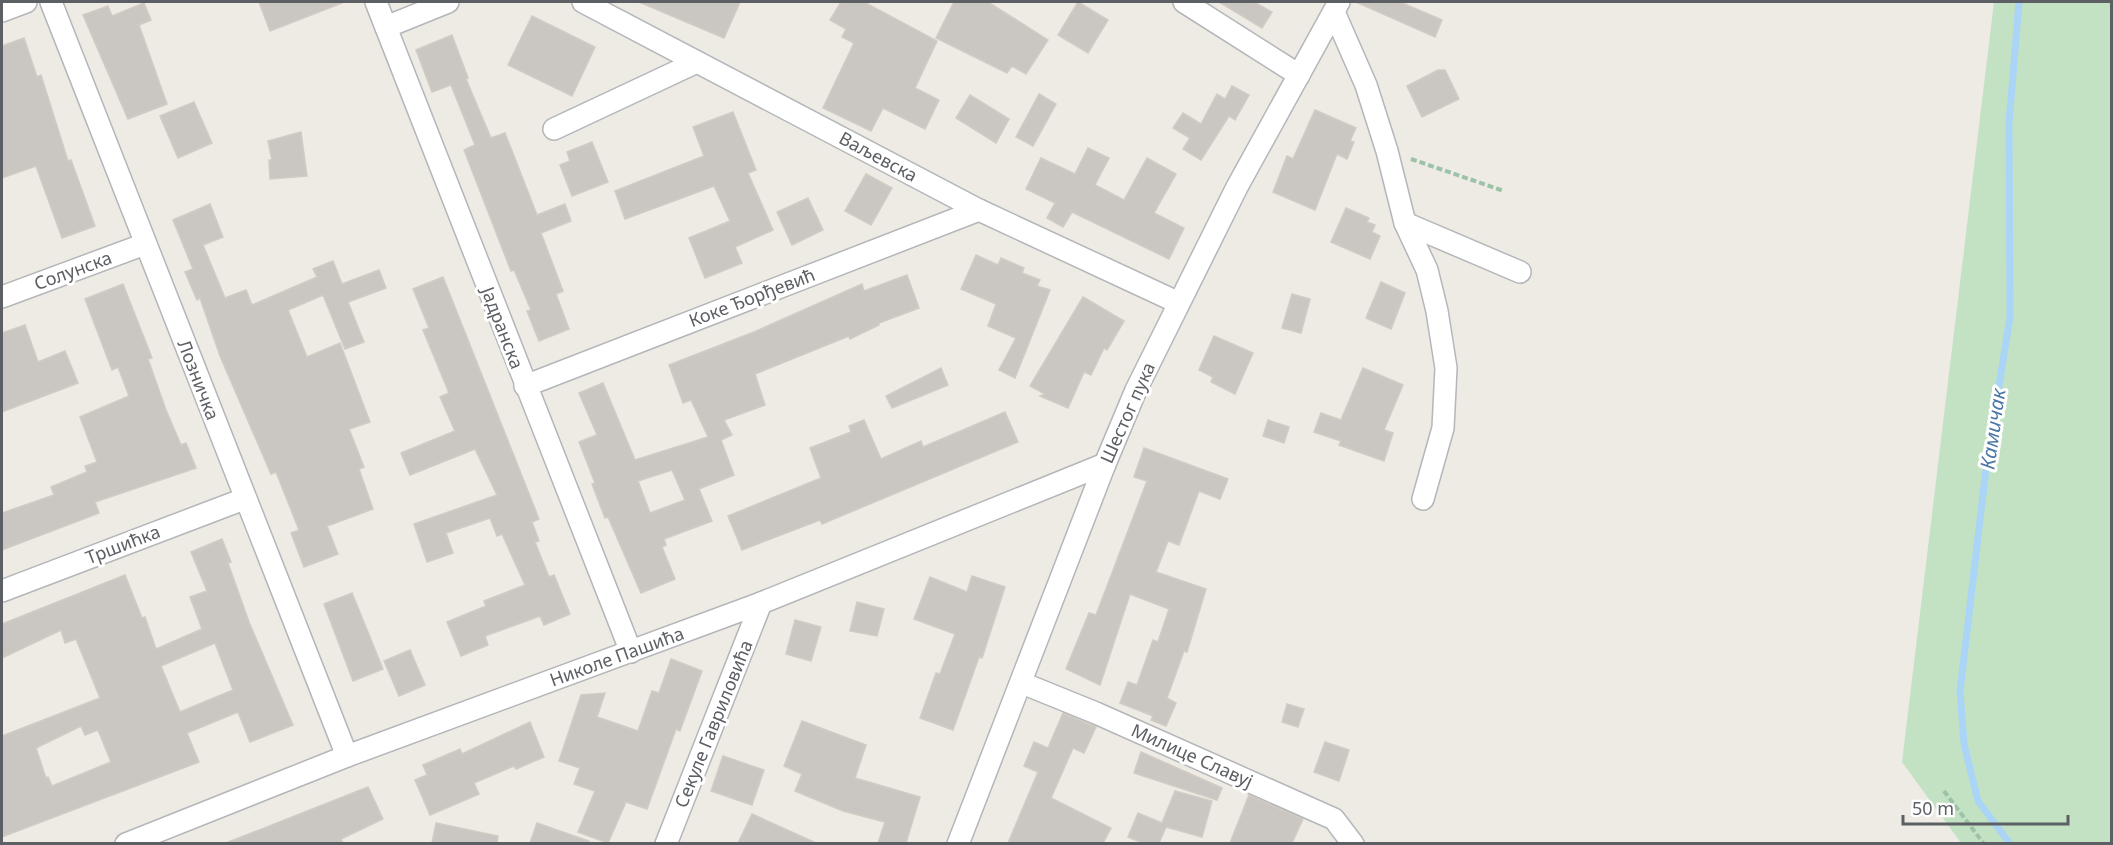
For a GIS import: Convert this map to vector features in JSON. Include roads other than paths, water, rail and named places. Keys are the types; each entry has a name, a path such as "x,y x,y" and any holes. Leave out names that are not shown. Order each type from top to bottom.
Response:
{"street":[{"path":"2,11 26,2"},
{"name":"Лозничка","path":"51,2 244,499 347,756"},
{"name":"Јадранска","path":"376,2 631,652"},
{"path":"386,27 448,2"},
{"name":"Ваљевска","path":"583,2 979,210 1179,303"},
{"path":"1184,2 1299,75"},
{"path":"1337,7 1366,85 1387,151 1405,223 1426,270 1446,368 1443,428 1424,499"},
{"name":"Шестог пука","path":"958,843 1136,390 1237,187 1337,7"},
{"path":"554,129 698,62"},
{"name":"Коке Ђорђевић","path":"525,386 979,210"},
{"path":"1405,223 1520,272"},
{"name":"Солунска","path":"2,297 145,244"},
{"name":"Николе Пашића","path":"129,843 347,756 761,603 1105,464"},
{"name":"Тршићка","path":"2,591 244,499"},
{"name":"Секуле Гавриловића","path":"666,843 761,603"},
{"name":"Милице Славуј","path":"1022,683 1096,712 1334,819 1353,843"}],"waterway":[{"name":"Камичак","path":"2010,844 1978,801 1964,744 1960,691 1987,460 2010,317 2009,123 2019,2"}]}
